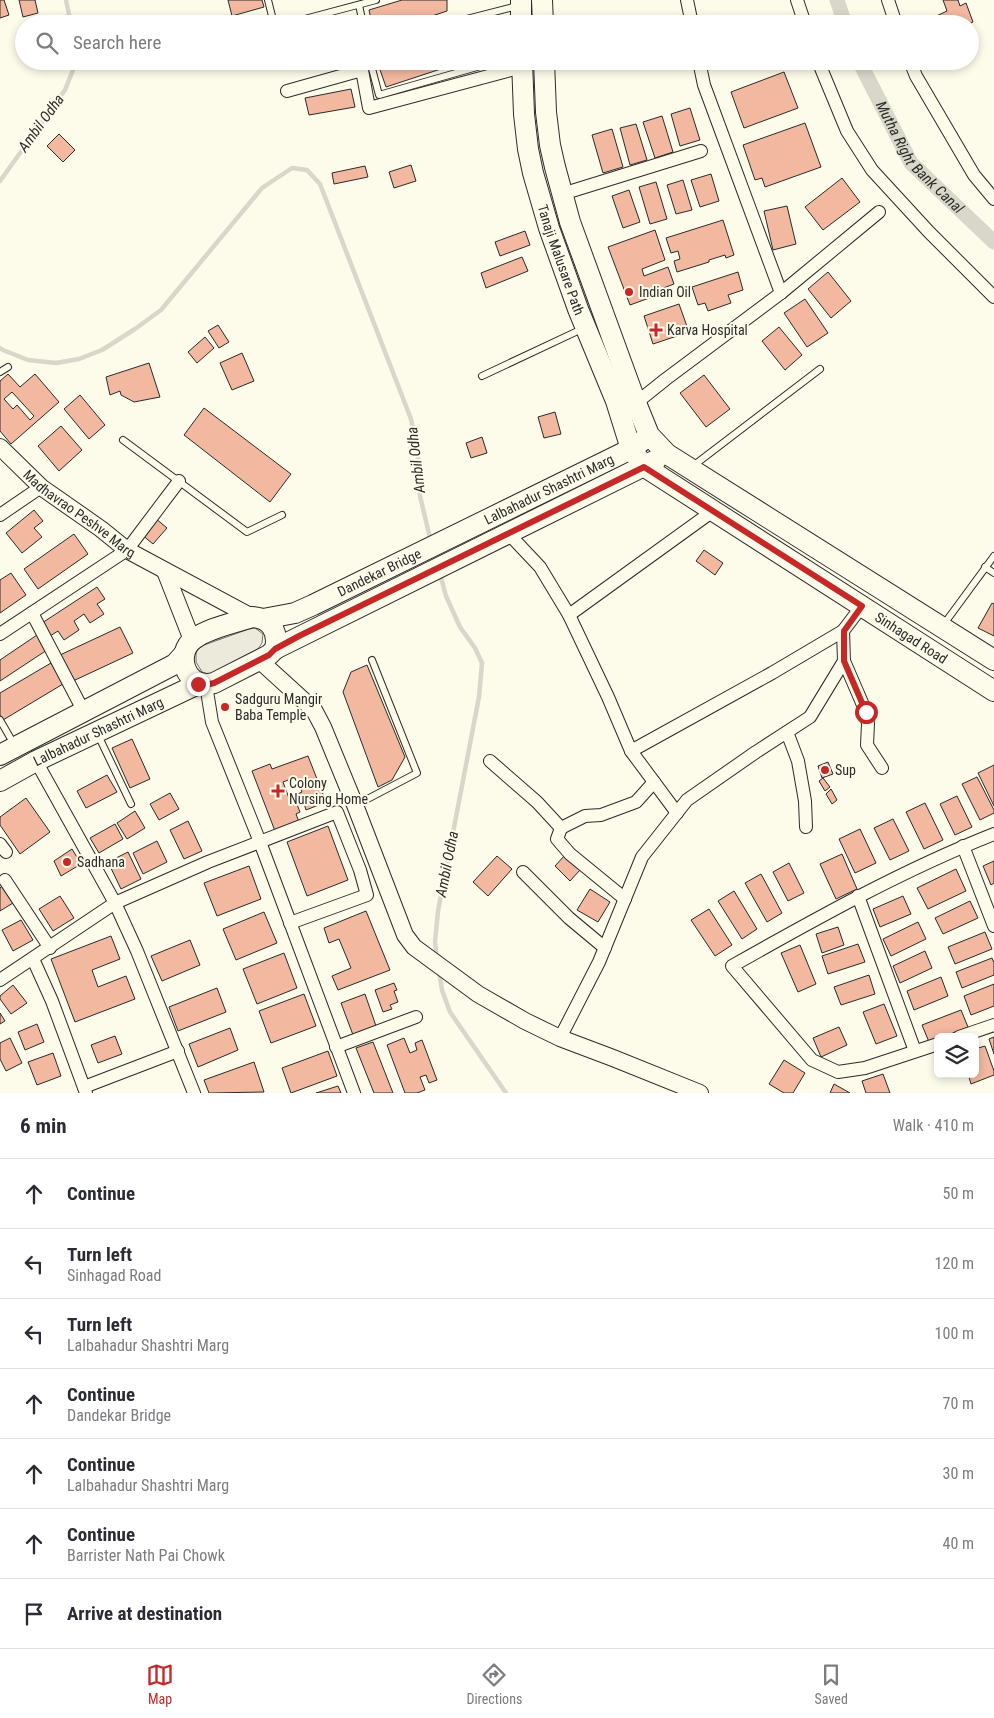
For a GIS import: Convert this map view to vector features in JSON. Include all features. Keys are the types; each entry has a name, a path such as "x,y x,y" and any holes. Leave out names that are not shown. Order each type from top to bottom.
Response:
{"main road":[{"path":"542,0 543,15"},
{"name":"Tanaji Malusare Path","path":"522,70 524,114 533,173 562,265 616,401 631,449"},
{"name":"Tanaji Malusare Path","path":"544,70 546,112 550,145 570,222 636,403 650,436"},
{"path":"562,265 583,257"},
{"name":"Lalbahadur Shashtri Marg","path":"445,539 631,449 650,436"},
{"name":"Sinhagad Road","path":"650,436 666,454 994,660"},
{"name":"Sinhagad Road","path":"631,449 644,467 994,691"},
{"name":"Lalbahadur Shashtri Marg","path":"455,559 644,467 666,454"},
{"name":"Dandekar Bridge","path":"257,618 295,613 445,539"},
{"name":"Dandekar Bridge","path":"267,655 455,559"},
{"path":"883,620 895,598"},
{"path":"257,618 271,625 274,630 276,644 267,655"},
{"name":"Lalbahadur Shashtri Marg","path":"8,751 175,664 201,634 257,618"},
{"path":"188,647 184,662 187,671 191,678 202,684"},
{"name":"Lalbahadur Shashtri Marg","path":"0,781 96,731 202,684 214,683 267,655"}],"street":[{"path":"687,0 690,15"},
{"path":"797,0 802,15"},
{"path":"888,0 893,15"},
{"path":"287,91 362,70 369,108 501,70"},
{"path":"701,70 704,85 780,293"},
{"path":"822,70 847,130 872,170 929,232 994,297"},
{"path":"914,70 974,175 994,199"},
{"path":"562,194 701,151"},
{"path":"636,403 780,293 879,212"},
{"name":"Madhavrao Peshve Marg","path":"0,447 41,487 101,529 127,550 257,618"},
{"path":"0,634 127,550 179,481"},
{"path":"0,515 41,487"},
{"path":"569,615 713,511"},
{"path":"508,533 540,567 569,615 631,750 677,813"},
{"path":"165,571 188,647"},
{"path":"631,750 772,673 844,631 862,606"},
{"path":"32,614 84,712"},
{"path":"844,631 844,661 866,712 868,724 866,745 882,768"},
{"path":"267,655 314,710 323,727 405,935 414,947 478,994 525,1021 560,1038 700,1093"},
{"path":"560,1038 605,948 642,857 687,800 810,717 844,661"},
{"path":"202,684 212,722 260,842 354,1093"},
{"path":"787,732 798,761 805,801 806,827"},
{"path":"36,761 115,903 137,950 194,1093"},
{"path":"490,761 538,802 561,828"},
{"path":"625,899 570,854 557,839 561,828 585,816 601,815 636,802 654,782"},
{"path":"0,980 115,903 208,862 337,812 360,870 367,896 290,923"},
{"path":"934,1045 865,1068 838,1072 812,1060 732,966 858,896 962,846 994,834"},
{"path":"962,846 994,926"},
{"path":"523,872 569,918 605,948"},
{"path":"5,880 50,948"},
{"path":"858,896 914,1051"},
{"path":"33,959 52,1001 85,1090 178,1052"},
{"path":"336,1047 416,1017"},
{"path":"971,1033 994,1025"}],"lane":[{"path":"268,0 272,15"},
{"path":"321,15 376,0"},
{"path":"359,5 361,15"},
{"path":"372,70 379,95 466,70"},
{"path":"482,376 586,327"},
{"path":"0,372 8,367"},
{"path":"690,468 820,369"},
{"path":"123,440 247,532 282,515"},
{"path":"942,627 994,556"},
{"path":"985,567 994,573"},
{"path":"355,805 417,773 372,660"},
{"path":"0,720 8,751"},
{"path":"96,731 131,804"}],"shaded area":[{"path":"255,628 263,634 262,643 258,649 213,674 202,672 196,662 198,649 204,645"}],"building":[{"path":"0,0 4,0 9,15 0,18"},
{"path":"19,0 35,0 38,13 23,15"},
{"path":"228,0 262,0 264,7 232,15"},
{"path":"402,0 447,0 447,11 435,15 370,15 369,10"},
{"path":"943,0 958,0 960,6 966,3 970,15 938,15 947,11"},
{"path":"380,70 438,70 386,87"},
{"path":"784,72 798,108 744,128 731,92"},
{"path":"351,89 355,107 309,115 305,98"},
{"path":"690,108 700,140 680,146 671,114"},
{"path":"662,116 673,152 655,158 643,122"},
{"path":"805,123 821,167 765,187 762,178 755,180 743,145"},
{"path":"636,124 647,160 630,165 620,128"},
{"path":"612,129 623,167 603,173 592,135"},
{"path":"59,134 75,150 63,162 47,146"},
{"path":"411,165 416,181 394,188 389,172"},
{"path":"365,166 368,177 334,184 332,173"},
{"path":"711,174 719,201 700,207 691,180"},
{"path":"842,178 860,202 823,230 805,207"},
{"path":"683,180 692,210 676,214 667,185"},
{"path":"656,182 667,219 650,224 639,187"},
{"path":"629,190 640,222 623,228 612,196"},
{"path":"787,206 796,244 773,250 764,211"},
{"path":"723,220 734,255 726,258 725,255 677,272 674,261 680,259 678,251 671,253 666,238"},
{"path":"655,230 665,260 642,269 644,276 668,267 674,284 650,293 652,297 630,305 608,247"},
{"path":"525,231 530,245 500,256 495,242"},
{"path":"522,257 528,271 486,288 481,273"},
{"path":"738,272 743,290 728,295 731,303 708,311 705,303 698,305 692,287"},
{"path":"828,272 851,301 831,318 808,289"},
{"path":"805,299 828,333 807,347 784,313"},
{"path":"679,304 689,332 653,344 644,316"},
{"path":"218,325 229,342 219,348 208,331"},
{"path":"779,327 802,355 785,370 762,341"},
{"path":"205,337 214,348 197,363 188,352"},
{"path":"242,353 254,381 232,390 220,363"},
{"path":"149,363 160,397 134,402 121,395 120,391 110,395 106,377"},
{"path":"8,374 20,387 35,374 59,402 11,444 0,431 0,381","holes":["12,392 34,416 30,420 17,405 13,409 4,399"]},
{"path":"704,375 730,409 706,427 680,393"},
{"path":"80,395 105,425 89,439 64,409"},
{"path":"204,408 291,474 270,502 184,435"},
{"path":"555,412 561,434 544,438 538,417"},
{"path":"61,426 82,450 59,471 38,446"},
{"path":"482,437 487,453 471,458 466,443"},
{"path":"34,510 43,521 34,528 42,537 22,553 6,533"},
{"path":"155,518 167,528 153,544 141,534"},
{"path":"74,534 88,554 38,589 24,569"},
{"path":"704,550 723,563 715,575 696,561"},
{"path":"11,573 26,595 0,613 0,580"},
{"path":"97,587 105,599 97,604 104,614 90,623 84,614 74,621 79,630 64,640 58,631 50,636 42,623"},
{"path":"992,603 994,604 994,636 978,628"},
{"path":"120,627 133,653 73,681 60,655"},
{"path":"37,635 47,650 0,681 0,660"},
{"path":"51,663 63,684 3,720 0,715 0,693"},
{"path":"367,665 405,757 392,780 378,787 343,692 351,672"},
{"path":"132,739 150,779 130,788 112,748"},
{"path":"308,756 326,802 306,810 303,800 296,802 300,812 296,814 299,822 275,831 252,771 270,764 272,769","holes":["296,777 302,792 289,798 283,782"]},
{"name":"Sup","path":"828,762 833,774 822,778 818,766"},
{"path":"994,765 994,806 978,773"},
{"path":"107,775 117,792 86,808 77,791"},
{"path":"977,777 994,810 994,813 980,820 962,784"},
{"path":"823,778 830,787 825,791 819,781"},
{"path":"831,789 837,800 832,804 826,794"},
{"path":"170,793 179,809 159,820 150,804"},
{"path":"957,796 972,827 955,835 940,804"},
{"path":"26,798 50,832 20,854 0,825 0,817"},
{"path":"925,803 943,840 924,849 906,812"},
{"path":"135,811 145,828 127,839 117,823"},
{"path":"893,819 909,851 890,860 874,828"},
{"path":"188,821 202,851 184,859 170,830"},
{"path":"115,824 123,839 99,853 90,838"},
{"path":"328,826 348,880 307,896 287,842"},
{"path":"860,829 876,863 855,873 839,839"},
{"path":"157,841 167,862 143,874 133,853"},
{"name":"Sadhana","path":"72,849 81,864 61,876 54,861"},
{"path":"128,852 141,879 121,889 108,862"},
{"path":"842,854 857,889 836,899 820,864"},
{"path":"565,855 580,870 570,881 555,866"},
{"path":"497,856 512,869 488,896 473,882"},
{"path":"994,861 994,883 991,885 983,866"},
{"path":"789,863 804,893 788,901 773,872"},
{"path":"249,866 261,899 217,916 204,883"},
{"path":"956,869 966,891 928,909 917,888"},
{"path":"761,874 782,913 767,922 745,883"},
{"path":"2,886 13,903 0,911 0,888"},
{"path":"590,889 610,902 598,922 577,910"},
{"path":"734,891 757,929 742,939 718,901"},
{"path":"60,896 74,918 53,931 39,909"},
{"path":"903,896 911,914 880,927 873,909"},
{"path":"970,901 978,918 943,934 935,918"},
{"path":"709,909 732,945 715,956 691,920"},
{"path":"366,911 390,970 338,990 332,976 351,968 339,939 329,943 324,928"},
{"path":"264,912 277,943 236,960 223,929"},
{"path":"21,920 33,940 13,951 2,930"},
{"path":"918,922 926,939 891,956 883,939"},
{"path":"838,927 844,945 822,953 816,934"},
{"path":"985,932 992,949 955,964 948,947"},
{"path":"111,936 120,959 92,970 98,987 126,976 135,999 75,1022 51,959"},
{"path":"190,940 200,965 162,981 151,956"},
{"path":"858,944 865,962 828,974 822,956"},
{"path":"800,945 816,984 798,992 781,953"},
{"path":"925,951 932,968 900,983 893,966"},
{"path":"284,953 297,988 257,1004 243,969"},
{"path":"992,958 994,975 962,988 956,972"},
{"path":"869,975 875,994 841,1005 834,987"},
{"path":"941,977 948,996 914,1010 907,991"},
{"path":"394,983 397,990 394,991 398,1002 390,1005 392,1009 383,1012 375,990"},
{"path":"994,984 994,1006 971,1015 964,996"},
{"path":"13,985 27,1003 11,1014 0,999 0,996"},
{"path":"217,988 226,1012 178,1031 169,1007"},
{"path":"304,994 316,1026 271,1043 259,1011"},
{"path":"365,994 376,1026 353,1035 341,1003"},
{"path":"884,1004 897,1036 876,1044 863,1012"},
{"path":"961,1010 968,1027 953,1033 934,1033 934,1040 929,1042 922,1025"},
{"path":"0,1013 5,1021 0,1024"},
{"path":"37,1024 44,1042 25,1050 18,1032"},
{"path":"839,1027 847,1045 821,1057 813,1038"},
{"path":"230,1028 238,1050 198,1067 189,1044"},
{"path":"115,1036 122,1054 98,1063 91,1045"},
{"path":"994,1037 994,1054 989,1039"},
{"path":"10,1038 22,1063 6,1071 0,1059 0,1043"},
{"path":"404,1038 410,1053 417,1050 415,1043 422,1040 437,1080 429,1083 426,1075 420,1077 425,1090 417,1093 405,1093 387,1045"},
{"path":"373,1042 393,1093 374,1093 356,1048"},
{"path":"985,1046 994,1075 971,1084 969,1078 979,1078 979,1048"},
{"path":"328,1051 337,1076 291,1093 282,1068"},
{"path":"53,1053 61,1076 37,1085 28,1062"},
{"path":"784,1060 805,1073 793,1093 784,1093 769,1084"},
{"path":"254,1062 264,1092 209,1093 204,1080"},
{"path":"883,1074 890,1093 866,1093 862,1081"},
{"path":"834,1084 850,1093 830,1093"},
{"path":"338,1086 341,1093 316,1093"}],"waterway":[{"name":"Ambil Odha","path":"66,0 69,15"},
{"name":"Mutha Right Bank Canal","path":"837,0 842,15"},
{"name":"Ambil Odha","path":"0,181 65,90 73,70"},
{"name":"Mutha Right Bank Canal","path":"864,70 911,163 994,242"},
{"name":"Ambil Odha","path":"0,348 28,360 56,363 79,359 102,350 161,310 262,188 292,168 307,170 320,184 411,419 418,454 420,496 431,542"},
{"name":"Ambil Odha","path":"437,959 435,942 438,911 479,697 482,663 475,648 460,627 446,596 440,574"},
{"name":"Ambil Odha","path":"439,971 442,990 450,1012 506,1093"}],"place":[{"name":"Indian Oil","path":"629,292"},
{"name":"Karva Hospital","path":"656,330"},
{"name":"Sadguru Mangir Baba Temple","path":"225,707"},
{"name":"Sup","path":"825,770"},
{"name":"Colony Nursing Home","path":"278,791"},
{"name":"Sadhana","path":"67,862"}],"route":[{"path":"198,684 214,683 269,655 275,649 299,636 644,467 862,606 844,631 844,661 866,712"}]}
